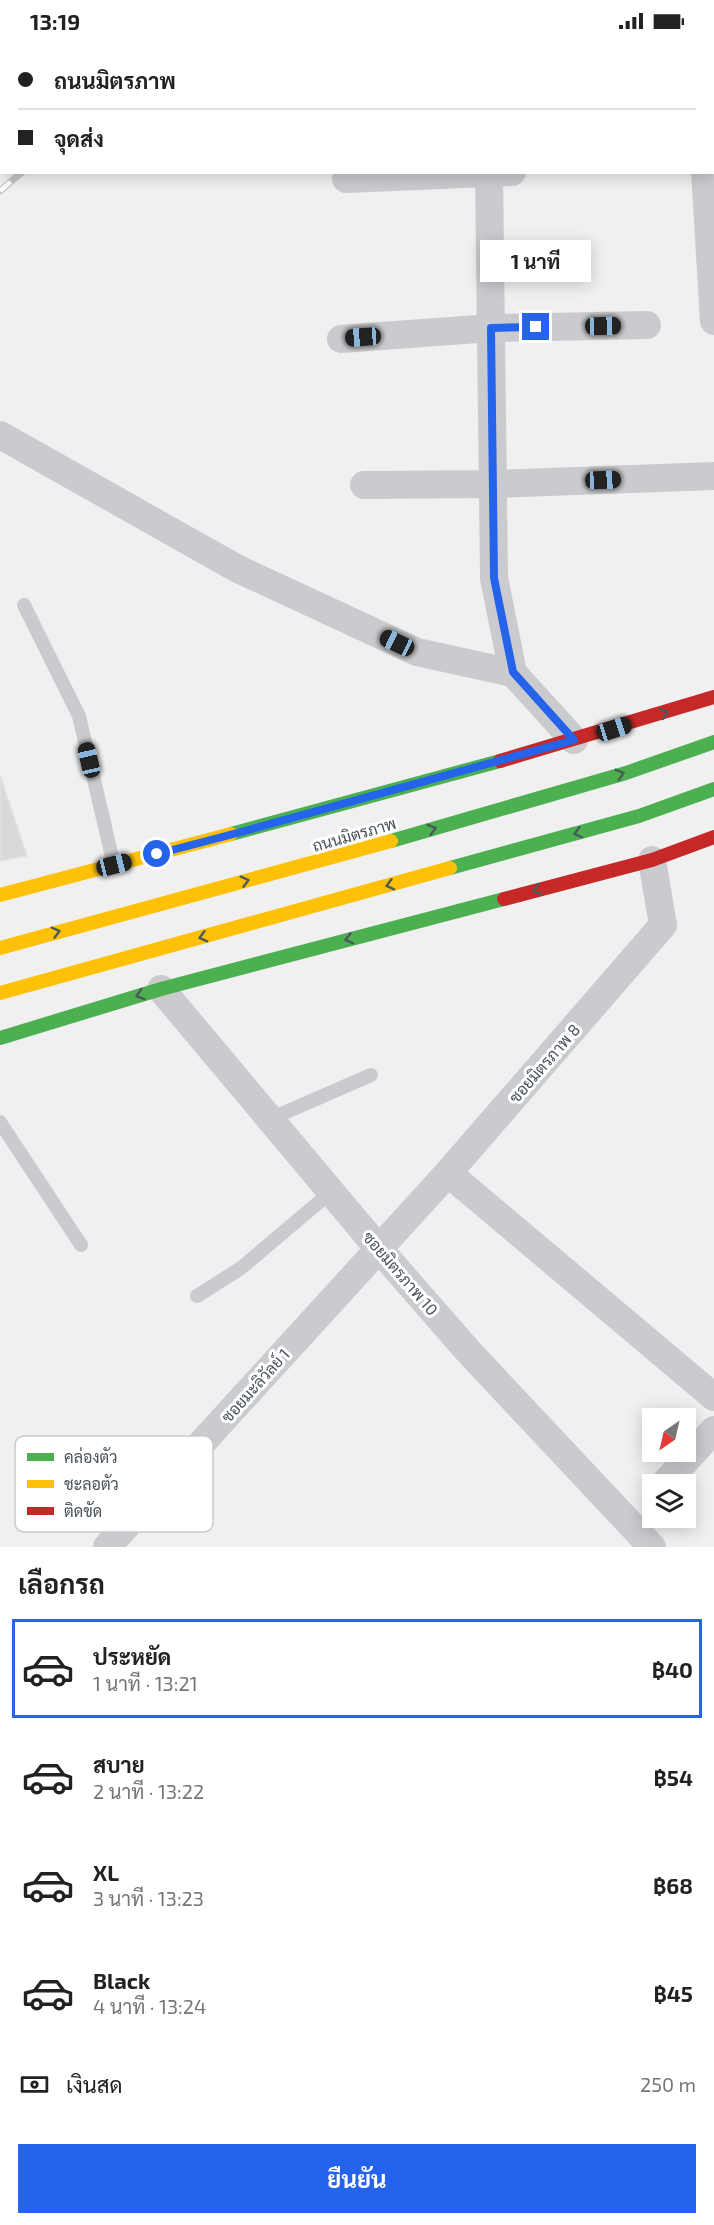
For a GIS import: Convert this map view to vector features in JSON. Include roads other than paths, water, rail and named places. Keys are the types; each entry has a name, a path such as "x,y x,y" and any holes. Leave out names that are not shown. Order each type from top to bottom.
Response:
{"main road":[{"name":"ถนนมิตรภาพ","path":"0,895 241,832 574,740 714,697"},
{"name":"ถนนมิตรภาพ","path":"0,948 333,858 626,773 714,742"},
{"path":"0,993 639,816 714,789"},
{"path":"0,1038 162,989 652,860 714,837"}],"street":[{"path":"346,178 466,174"},
{"path":"496,174 491,328 494,578 513,672 574,740"},
{"path":"705,174 714,321"},
{"path":"341,339 491,328 647,325"},
{"path":"0,435 238,569 406,647 417,652 513,672"},
{"path":"364,486 714,476"},
{"name":"ซอยมิตรภาพ 8","path":"379,1249 663,925 652,860"},
{"name":"ซอยมิตรภาพ 10","path":"162,989 379,1249 468,1351 652,1547"},
{"path":"448,1173 714,1397"},
{"name":"ซอยมะลิวัลย์ 1","path":"208,1436 379,1249"},
{"path":"673,1474 714,1430"},
{"name":"ซอยมะลิวัลย์ 1","path":"107,1547 121,1532"}],"lane":[{"path":"24,605 79,716 114,865"},
{"path":"270,1119 370,1075"},
{"path":"0,1122 81,1245"},
{"path":"197,1296 241,1268 331,1192"}],"railway":[{"path":"0,191 20,174"}]}
